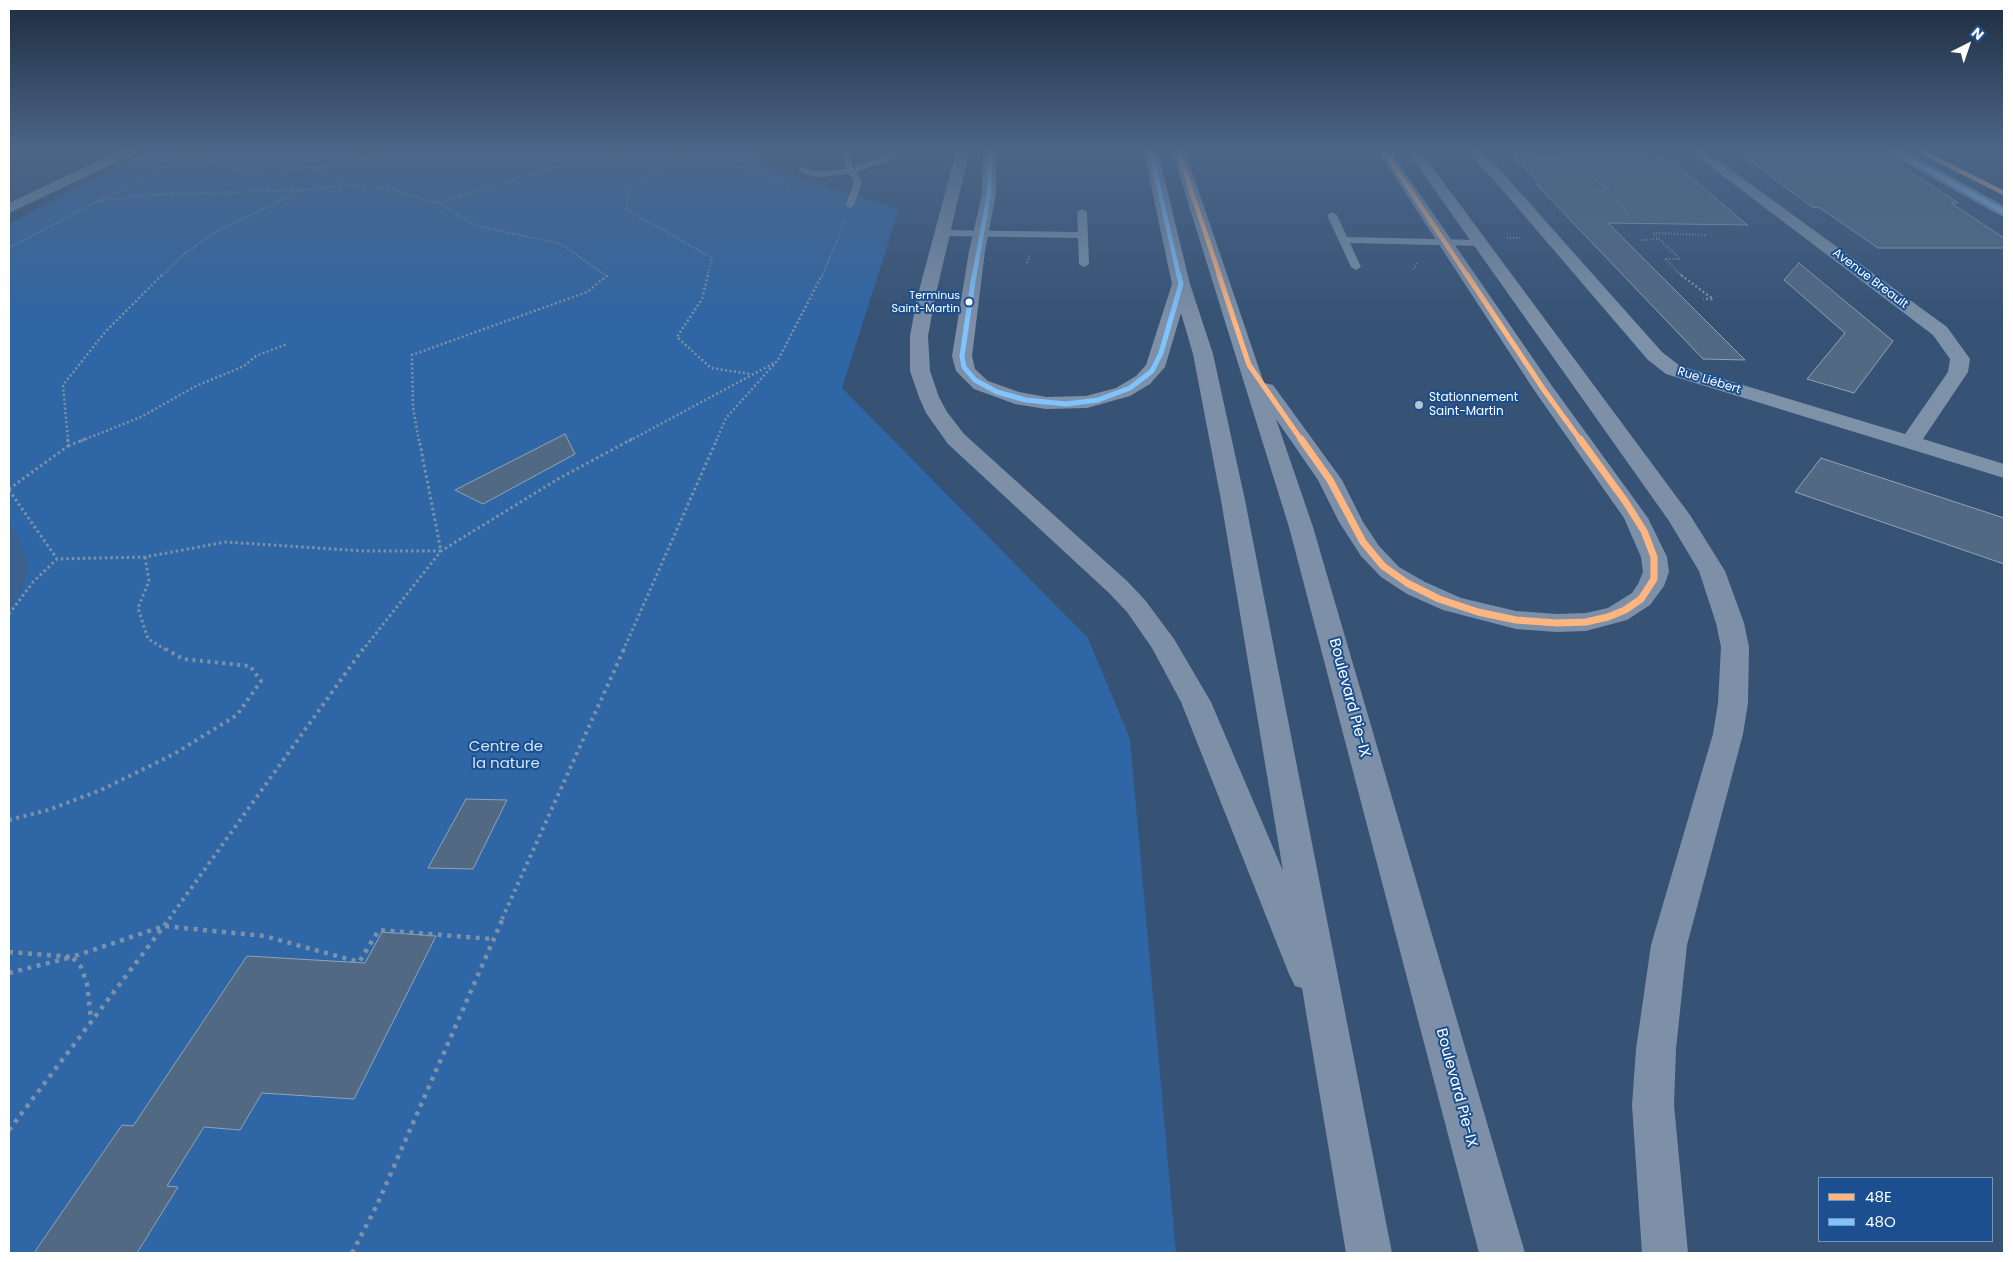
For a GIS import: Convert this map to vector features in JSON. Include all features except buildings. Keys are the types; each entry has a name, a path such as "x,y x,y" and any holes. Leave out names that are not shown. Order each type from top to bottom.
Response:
{"highway":[{"path":"948,207 919,336 920,370 929,397 937,412 956,438 1118,587 1136,606 1164,645 1196,702 1328,1021"},
{"path":"986,207 962,362 966,371 981,385 1016,398 1056,404 1087,402 1116,395 1137,384 1148,376 1155,367 1181,284"},
{"path":"1163,207 1181,284 1203,354 1233,500 1369,1253"},
{"name":"Boulevard Pie-IX","path":"1197,207 1306,545 1502,1253"},
{"path":"1249,365 1330,480 1363,542 1383,566 1407,584 1459,606 1516,620 1557,623 1586,622 1608,617 1626,610 1641,599 1654,579 1656,565 1644,531 1625,501 1544,390 1421,207"},
{"path":"1454,207 1600,406 1701,550 1718,585 1730,623 1735,647 1733,703 1728,734 1669,945 1656,1049 1654,1105 1665,1253"}],"street":[{"name":"Rue Liébert","path":"1525,207 1655,356 1673,370 2004,471"},
{"name":"Avenue Breault","path":"1772,207 1940,331 1960,358 1958,372 1910,442"}],"lane":[{"path":"1082,212 1084,264"},
{"path":"1332,215 1356,267"},
{"path":"942,233 1083,235"},
{"path":"1344,240 1480,243"}],"path":[{"path":"9,248 87,207"},
{"path":"68,446 63,385 106,331 184,254 218,230 268,207"},
{"path":"441,551 413,408 412,355 588,292 609,276 561,244 477,226 445,207"},
{"path":"626,207 626,209 712,258 702,299 677,337 710,368 751,374"},
{"path":"352,1253 377,1205 493,939 669,550 726,418 778,360 817,288 849,207"},
{"path":"1622,207 1629,215"},
{"path":"1703,299 1713,299 1686,280 1665,259 1680,259 1653,233 1706,235"},
{"path":"1641,240 1659,239"},
{"path":"57,559 9,489 68,446 141,416 196,386 244,366 256,356 287,344"},
{"path":"9,1130 164,926 369,641 441,551 558,479 778,360"},
{"path":"9,614 32,582 57,559 145,556 226,542 364,551 441,551"},
{"path":"9,820 48,810 101,790 174,754 237,715 260,681 250,666 184,659 148,639 138,608 149,581 145,556"},
{"path":"9,973 72,957 164,926 264,936 358,962 379,930 493,939"},
{"path":"9,952 72,957 81,967 87,984 92,1020"}],"green space":[{"name":"Centre de la nature","path":"41,207 892,207 899,209 842,388 1088,638 1130,739 1176,1253 9,1253 9,224"}],"shaded area":[{"path":"9,522 16,531 29,569 16,601 9,609"}],"transit line":[{"name":"48O","path":"987,207 970,297 962,356 964,367 975,380 997,392 1026,400 1066,404 1098,400 1130,388 1152,371 1161,353 1181,284 1163,207"},
{"name":"48E","path":"1197,207 1249,365 1330,480 1363,542 1383,566 1407,583 1439,599 1478,612 1516,620 1557,623 1586,622 1608,617 1625,610 1641,599 1654,579 1654,557 1644,531 1625,501 1544,390 1421,207"},
{"name":"48O","path":"1995,207 2004,212"}],"place":[{"name":"Terminus Saint-Martin","path":"969,302"},
{"name":"Stationnement Saint-Martin","path":"1419,405"}]}
